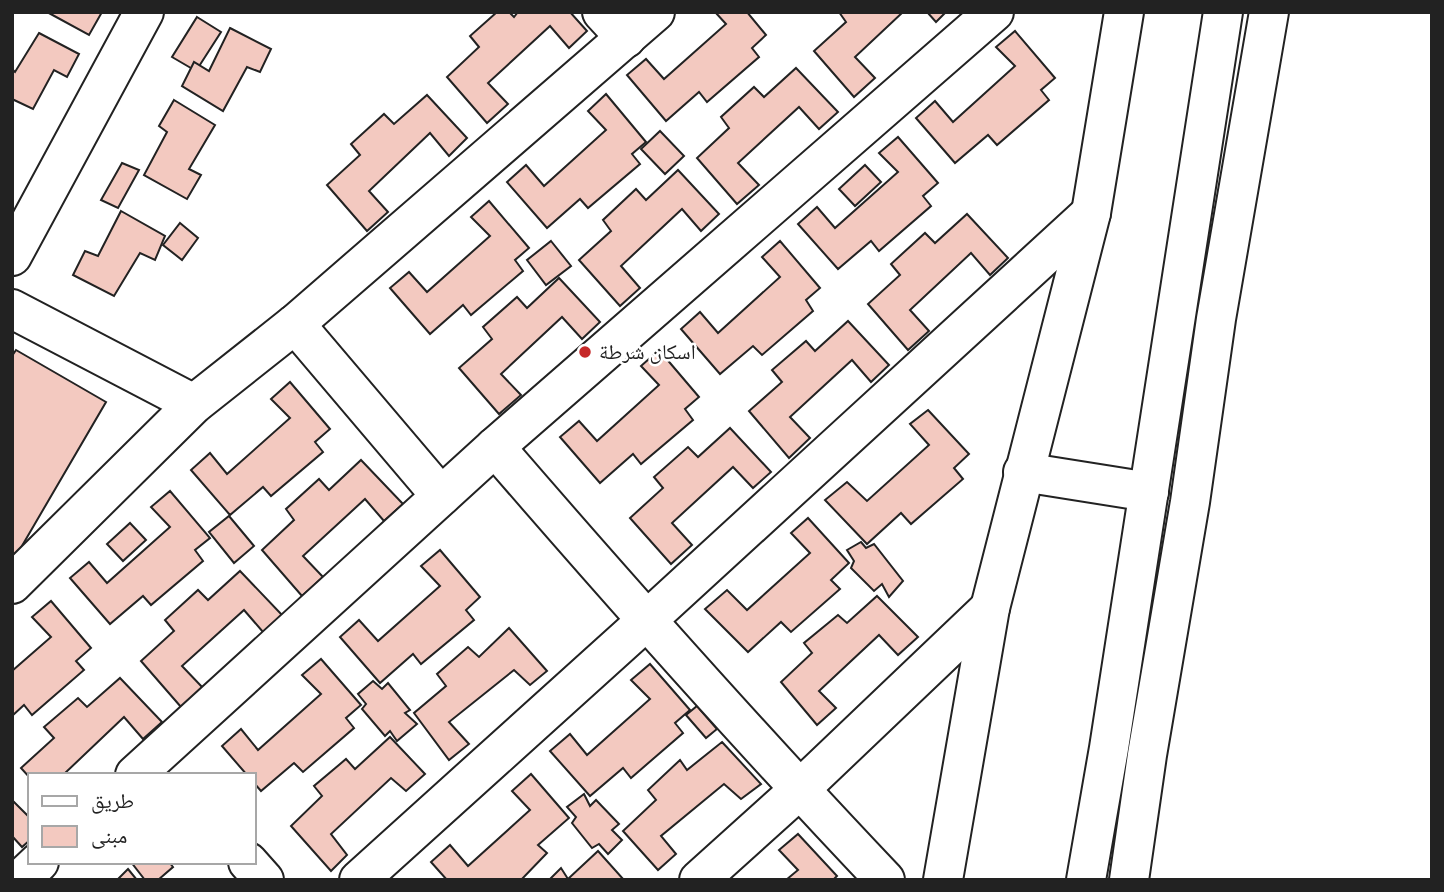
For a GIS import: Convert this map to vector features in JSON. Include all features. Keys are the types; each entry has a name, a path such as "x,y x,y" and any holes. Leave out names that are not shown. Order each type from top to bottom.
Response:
{"main road":[{"path":"12,256 144,12"},
{"path":"12,584 194,404 295,324 614,25 655,12"},
{"path":"150,770 495,447 994,12"},
{"path":"943,880 990,608 1091,213 1124,12"},
{"path":"1086,880 1109,748 1223,12"},
{"path":"1129,880 1147,755 1190,502 1216,318 1269,12"},
{"path":"359,880 1091,213"},
{"path":"12,309 194,404"},
{"path":"295,324 441,496"},
{"path":"495,447 646,621 885,880"},
{"path":"1023,472 1149,492"},
{"path":"699,880 990,608"},
{"path":"20,880 37,864"},
{"path":"250,864 264,880"}],"building":[{"path":"47,12 102,12 89,35"},
{"path":"497,12 509,12 514,17 518,12 570,12 587,31 569,48 550,26 488,83 508,104 487,123 447,77 479,47 470,36"},
{"path":"715,12 747,12 766,35 752,48 759,57 707,102 699,92 666,121 627,75 646,59 664,79 726,24"},
{"path":"839,12 903,12 855,57 875,78 854,97 814,51 846,22"},
{"path":"927,12 946,12 936,22"},
{"path":"197,17 221,32 196,71 172,57"},
{"path":"230,28 271,49 260,72 247,67 223,111 182,86 194,62 209,71"},
{"path":"1015,31 1055,78 1041,90 1049,100 997,145 988,135 955,163 916,118 935,101 953,122 1015,66 996,47"},
{"path":"39,33 79,54 67,77 54,70 33,109 12,99 12,69 15,72"},
{"path":"796,68 838,112 819,129 799,107 738,163 759,185 737,204 697,158 729,128 721,117 754,87 764,97"},
{"path":"606,94 646,142 632,154 640,164 588,208 580,199 547,228 507,182 526,165 544,186 606,130 588,111"},
{"path":"427,95 467,138 449,156 430,133 369,191 388,212 367,231 327,185 360,155 351,144 384,114 394,124"},
{"path":"174,100 215,125 189,169 201,175 187,199 144,175 167,132 159,126"},
{"path":"660,131 684,156 665,174 641,149"},
{"path":"898,137 938,183 923,196 931,206 879,251 871,241 838,269 798,224 817,207 835,228 898,172 879,153"},
{"path":"122,163 139,170 118,208 101,200"},
{"path":"865,165 881,182 855,206 839,189"},
{"path":"678,170 719,214 701,231 682,209 621,266 640,288 620,306 579,260 611,231 603,220 636,189 646,200"},
{"path":"489,201 529,248 515,260 523,271 471,315 463,305 430,334 390,288 409,272 427,292 490,236 471,217"},
{"path":"121,211 165,236 155,260 140,253 114,296 73,275 85,251 98,256"},
{"path":"967,214 1008,258 990,275 971,253 910,310 929,331 908,350 868,304 900,275 891,264 925,233 935,243"},
{"path":"180,223 198,238 182,260 163,245"},
{"path":"551,241 571,266 546,285 527,260"},
{"path":"780,241 820,288 806,300 813,311 762,355 753,346 720,374 681,329 700,312 718,333 780,277 762,257"},
{"path":"559,278 600,322 582,339 562,317 501,374 521,395 499,414 459,368 492,339 483,327 517,297 527,308"},
{"path":"848,321 889,365 871,382 852,360 790,417 810,438 789,458 749,411 782,382 772,370 806,341 815,351"},
{"path":"16,350 106,402 12,563 12,356"},
{"path":"659,350 699,397 685,409 693,420 641,464 633,454 600,483 560,437 579,421 597,441 659,385 641,366"},
{"path":"290,382 330,429 315,442 323,452 271,496 263,487 230,515 191,470 210,453 227,474 290,418 271,399"},
{"path":"928,410 969,454 954,468 963,479 911,524 901,513 867,544 825,500 847,482 867,501 929,445 910,424"},
{"path":"730,428 771,472 753,488 733,467 672,523 692,545 671,564 630,518 663,488 654,477 688,447 698,457"},
{"path":"361,460 403,504 384,521 365,499 303,556 323,577 302,596 262,550 294,520 286,509 319,479 329,490"},
{"path":"170,491 210,538 195,550 203,561 151,605 143,596 110,624 70,578 89,562 107,583 170,527 151,507"},
{"path":"229,516 254,546 234,563 209,532"},
{"path":"808,518 849,563 831,580 840,589 791,632 781,622 748,652 705,609 727,590 747,610 810,553 791,533"},
{"path":"130,523 146,540 123,561 107,544"},
{"path":"861,542 866,548 874,544 903,581 889,597 882,584 874,591 851,568 854,561 847,550"},
{"path":"440,550 480,597 466,610 474,620 421,664 413,654 380,683 340,637 359,620 378,641 440,586 421,566"},
{"path":"240,571 282,615 263,632 244,610 182,666 203,688 181,707 141,661 174,631 165,620 198,590 208,600"},
{"path":"877,596 918,637 898,655 879,635 819,691 836,708 817,725 781,682 812,653 804,643 838,615 847,623"},
{"path":"51,601 91,648 76,661 84,670 32,715 24,705 12,716 12,671 51,637 32,617"},
{"path":"509,628 547,671 530,685 514,670 449,722 469,744 449,760 414,713 446,686 437,674 468,647 479,657"},
{"path":"321,659 361,705 346,718 354,728 303,772 294,763 261,791 256,785 256,773 245,773 222,746 241,729 258,750 321,694 302,675"},
{"path":"650,664 690,710 675,723 683,733 631,778 623,768 590,796 550,751 570,734 587,755 650,699 631,680"},
{"path":"120,678 162,722 143,739 124,717 65,773 28,773 28,776 21,768 54,738 44,727 78,698 87,707"},
{"path":"373,681 382,689 388,683 410,710 405,713 417,724 397,741 390,731 385,736 362,709 366,704 358,694"},
{"path":"697,706 717,729 706,738 686,715"},
{"path":"390,737 425,774 406,791 391,778 331,834 347,855 331,871 291,826 322,796 314,786 346,759 355,769"},
{"path":"722,742 761,784 741,799 724,784 661,836 676,854 658,870 623,831 656,800 648,790 680,760 687,770"},
{"path":"531,774 569,818 538,845 547,853 521,880 447,880 431,862 450,845 468,866 530,810 512,791"},
{"path":"584,794 590,806 596,800 619,824 612,830 622,840 608,854 599,844 592,848 572,823 576,817 567,807"},
{"path":"12,800 28,816 28,842 22,847 12,836"},
{"path":"798,834 837,876 833,880 786,880 798,870 779,850"},
{"path":"598,851 624,880 549,880 561,868 568,879"},
{"path":"133,864 171,864 173,867 158,880 145,880"},
{"path":"128,869 137,880 117,880"}],"place":[{"name":"اسكان شرطة","path":"585,352"}]}
